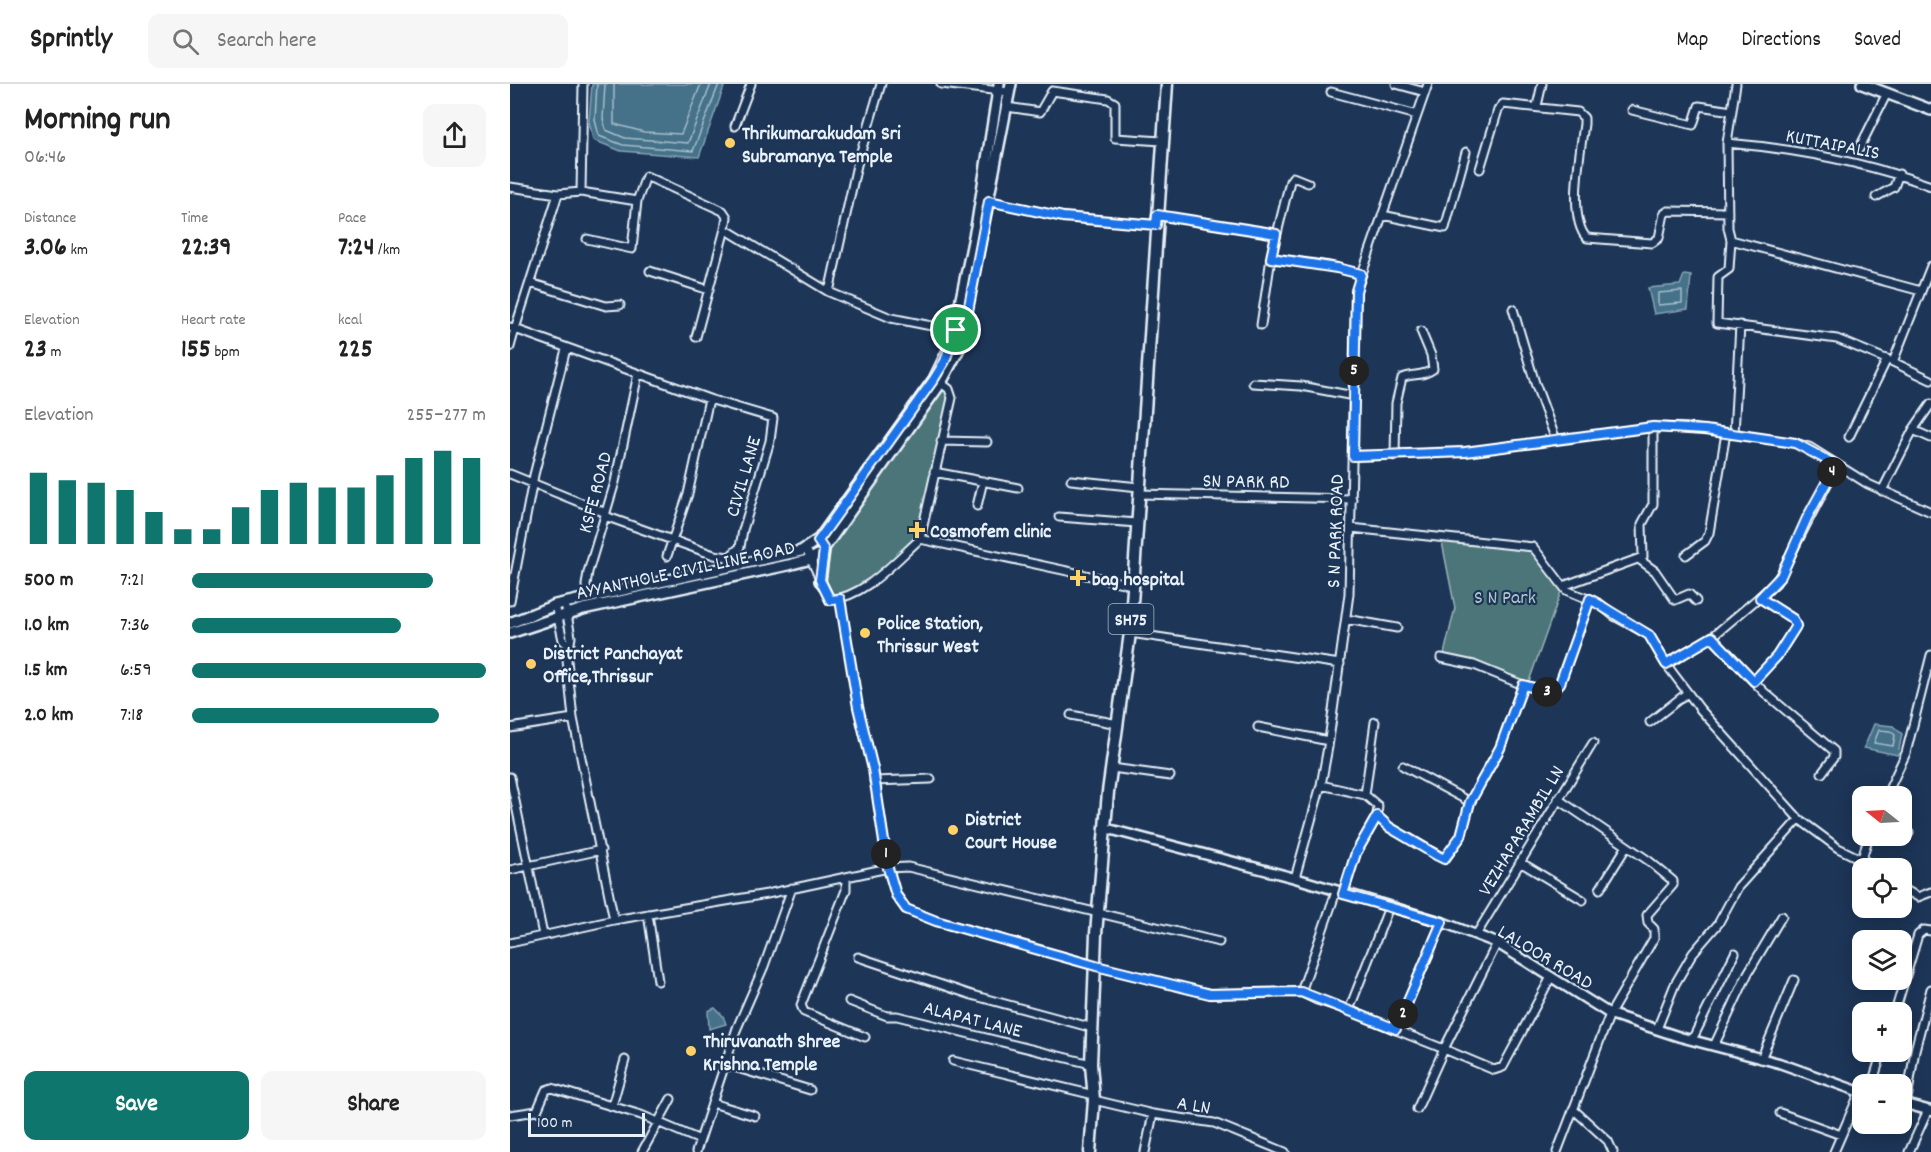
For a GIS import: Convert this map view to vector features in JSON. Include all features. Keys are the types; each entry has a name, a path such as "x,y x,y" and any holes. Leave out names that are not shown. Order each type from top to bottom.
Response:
{"main road":[{"name":"SH75","path":"1090,1152 1094,1098 1091,1064 1105,828 1130,633 1167,84"},
{"path":"1862,84 1931,110"},
{"name":"AYYANTHOLE CIVIL LINE ROAD","path":"510,633 557,616 732,567 811,560 824,550 941,383 960,331 980,230 998,88"},
{"name":"AYYANTHOLE CIVIL LINE ROAD","path":"980,230 989,201 1010,88"},
{"name":"AYYANTHOLE CIVIL LINE ROAD","path":"510,623 555,605 806,549 818,541 948,363"},
{"path":"818,541 824,550 820,580"}],"street":[{"path":"581,192 583,84"},
{"path":"735,126 751,84"},
{"path":"829,292 857,165 880,84"},
{"path":"941,84 1010,88"},
{"path":"1396,84 1425,92"},
{"name":"S N PARK ROAD","path":"1295,878 1321,785 1346,620 1352,499 1356,291 1428,84"},
{"path":"1537,106 1542,84"},
{"path":"1736,84 1727,143 1728,212 1731,240 1729,269 1718,277 1717,323 1836,339 1890,360 1931,380"},
{"path":"1007,107 1040,112 1052,91 1108,99 1115,103 1115,138 1162,141"},
{"path":"1331,92 1417,115"},
{"path":"1859,148 1887,93"},
{"path":"1480,169 1498,110 1503,104 1578,112 1584,118 1575,189 1582,231 1587,238 1652,243 1659,238 1663,218 1668,211 1728,212"},
{"path":"1632,110 1693,125 1699,106 1732,111"},
{"name":"KUTTAIPALIS","path":"1727,143 1809,153 1863,163 1931,186"},
{"path":"1382,214 1445,228 1466,152"},
{"path":"1876,197 1894,187 1899,174"},
{"path":"587,239 632,249 637,201 646,176 723,211 728,218 696,337"},
{"path":"1261,325 1271,258 1291,178 1308,183"},
{"path":"510,187 558,194 581,192 637,201"},
{"path":"510,347 513,328 558,194"},
{"path":"989,201 1063,217 1157,220 1276,234"},
{"path":"725,229 829,292 891,318 960,331"},
{"path":"1731,240 1921,291"},
{"path":"1271,258 1361,274"},
{"path":"1849,437 1890,360 1921,291 1928,284 1931,266"},
{"path":"650,271 709,290"},
{"path":"530,283 606,306 620,305"},
{"path":"1513,309 1535,383 1556,440"},
{"path":"1734,434 1740,325"},
{"name":"CIVIL LANE","path":"513,328 710,399 773,418 771,437 743,530 742,543 732,567"},
{"path":"1395,456 1396,403 1402,378 1410,375 1424,375 1433,369 1431,355 1421,331"},
{"path":"510,601 532,484 566,349"},
{"name":"KSFE ROAD","path":"587,598 588,572 605,515 638,374"},
{"path":"806,549 830,600 850,596 870,583 920,538 952,398 949,389 941,383"},
{"path":"1253,383 1300,386 1354,396"},
{"path":"667,556 689,488 710,399"},
{"path":"1882,490 1913,430 1931,404"},
{"path":"1563,586 1640,560 1644,552 1642,524 1653,504 1653,427"},
{"path":"1353,456 1465,452 1653,427 1726,433 1795,443 1882,490 1931,511"},
{"path":"1913,430 1931,438"},
{"path":"1686,555 1705,541 1709,533 1726,433"},
{"path":"941,441 987,442"},
{"path":"1666,664 1712,637 1760,598 1781,576 1807,518 1836,465"},
{"path":"934,472 1018,488"},
{"path":"510,474 605,515 714,555 732,567"},
{"name":"SN PARK RD","path":"1071,480 1139,491 1352,499"},
{"path":"977,506 982,481"},
{"path":"1059,517 1137,523"},
{"path":"1351,528 1527,545 1538,550 1563,586 1575,595 1590,599 1649,635 1687,693 1726,740 1799,819 1838,848 1862,858 1866,846"},
{"path":"920,538 1132,585"},
{"path":"1640,560 1655,571 1675,600 1689,594 1696,601"},
{"path":"1754,681 1777,656 1796,626 1793,619 1760,598"},
{"path":"840,599 888,868 896,895 906,909 936,921 1096,966 1210,994 1301,992 1494,1070 1503,1067 1551,977"},
{"path":"1441,658 1474,665 1523,685 1550,692 1560,683 1590,599"},
{"path":"565,603 571,637 568,645 573,718 602,850 614,920"},
{"path":"555,605 563,639 568,645"},
{"path":"1346,620 1397,628"},
{"path":"1130,633 1340,664"},
{"path":"1712,637 1754,681 1834,751 1834,757 1822,773"},
{"path":"1891,786 1906,753 1931,657"},
{"path":"1377,816 1389,827 1444,859 1461,836 1470,802 1500,748 1523,685"},
{"path":"1650,722 1687,693"},
{"path":"1071,715 1118,724"},
{"path":"510,728 573,718"},
{"path":"1365,795 1375,722"},
{"path":"1258,727 1329,741"},
{"name":"VEZHAPARAMBIL LN","path":"1476,934 1593,743"},
{"path":"1403,766 1470,802"},
{"path":"1112,768 1170,776"},
{"path":"510,777 543,936"},
{"path":"874,781 931,779"},
{"path":"1301,992 1356,853 1377,816 1378,806 1365,795 1321,785"},
{"path":"1557,1152 1610,1014 1654,938 1654,929 1648,923 1647,915 1673,885 1668,875 1558,799"},
{"path":"1657,1029 1675,984 1693,953 1718,924 1738,887 1799,819"},
{"name":"LALOOR ROAD","path":"1105,828 1295,878 1442,922 1497,943 1610,1014 1761,1059 1852,1090"},
{"path":"1600,890 1627,846"},
{"path":"510,870 602,850"},
{"path":"1520,862 1583,900"},
{"path":"510,943 614,920 888,868 908,867 1219,942"},
{"path":"846,877 846,890 801,1005 804,1012 865,1037"},
{"path":"696,1152 724,1064 792,888"},
{"path":"1912,894 1918,897 1931,892"},
{"path":"1349,1010 1389,907"},
{"path":"648,914 658,981"},
{"path":"1714,1046 1748,973 1782,916"},
{"path":"1396,1029 1442,922"},
{"path":"1898,1002 1918,935 1924,930 1931,931"},
{"path":"1417,1109 1497,943"},
{"path":"1692,1040 1735,953"},
{"path":"858,957 972,996 1093,1028"},
{"path":"1761,1059 1794,980"},
{"path":"1910,1074 1931,989"},
{"name":"ALAPAT LANE","path":"849,1001 887,1016 897,1016 1091,1064"},
{"path":"612,1106 625,1060"},
{"name":"A LN","path":"953,1061 1153,1114 1214,1123 1285,1152"},
{"path":"724,1064 810,1090"},
{"path":"510,1115 537,1111 549,1088 659,1122 700,1140"},
{"path":"642,1152 671,1099"},
{"path":"712,1103 755,1116"},
{"path":"1909,1152 1929,1110 1912,1106"},
{"path":"1573,1108 1608,1141 1612,1152"},
{"path":"1780,1113 1841,1135"},
{"path":"1834,1152 1852,1113"},
{"path":"1145,1152 1153,1114"}],"green space":[{"path":"942,384 951,393 920,538 870,583 830,600 820,580 825,550"},
{"name":"S N Park","path":"1441,537 1533,547 1563,586 1528,684 1444,654 1455,608"}],"water":[{"path":"592,84 725,84 699,157 621,151 593,140 589,121"},
{"path":"1684,275 1691,276 1688,309 1654,314 1648,288 1680,285"},
{"path":"1874,724 1893,726 1902,734 1898,755 1864,748"},
{"path":"715,1008 723,1016 726,1024 709,1029 708,1011"}],"place":[{"name":"Thrikumarakudam Sri Subramanya Temple","path":"730,143"},
{"name":"Cosmofem clinic","path":"917,530"},
{"name":"bag hospital","path":"1078,578"},
{"name":"Police Station, Thrissur West","path":"865,633"},
{"name":"District Panchayat Office,Thrissur","path":"531,664"},
{"name":"District Court House","path":"953,830"},
{"name":"Thiruvanath Shree Krishna Temple","path":"691,1051"}],"route":[{"path":"989,201 1063,217 1156,225 1157,215 1206,221 1276,234 1271,258 1361,274 1356,291 1353,456 1395,456 1511,448 1619,430 1653,427 1689,428 1795,443 1809,447 1836,465 1807,518 1781,576 1760,598 1793,619 1796,626 1777,656 1754,681 1712,637 1666,664 1649,635 1614,616 1590,599 1569,664 1560,683 1550,692 1523,685 1500,748 1470,802 1461,836 1449,856 1444,859 1438,856 1389,827 1377,816 1356,853 1343,894 1442,922 1396,1029 1301,992 1210,994 1096,966 936,921 906,909 896,895 888,868 873,769 858,707 840,599 830,600 820,580 824,550 818,541 934,379 945,361 956,330 964,332 989,201"}]}
